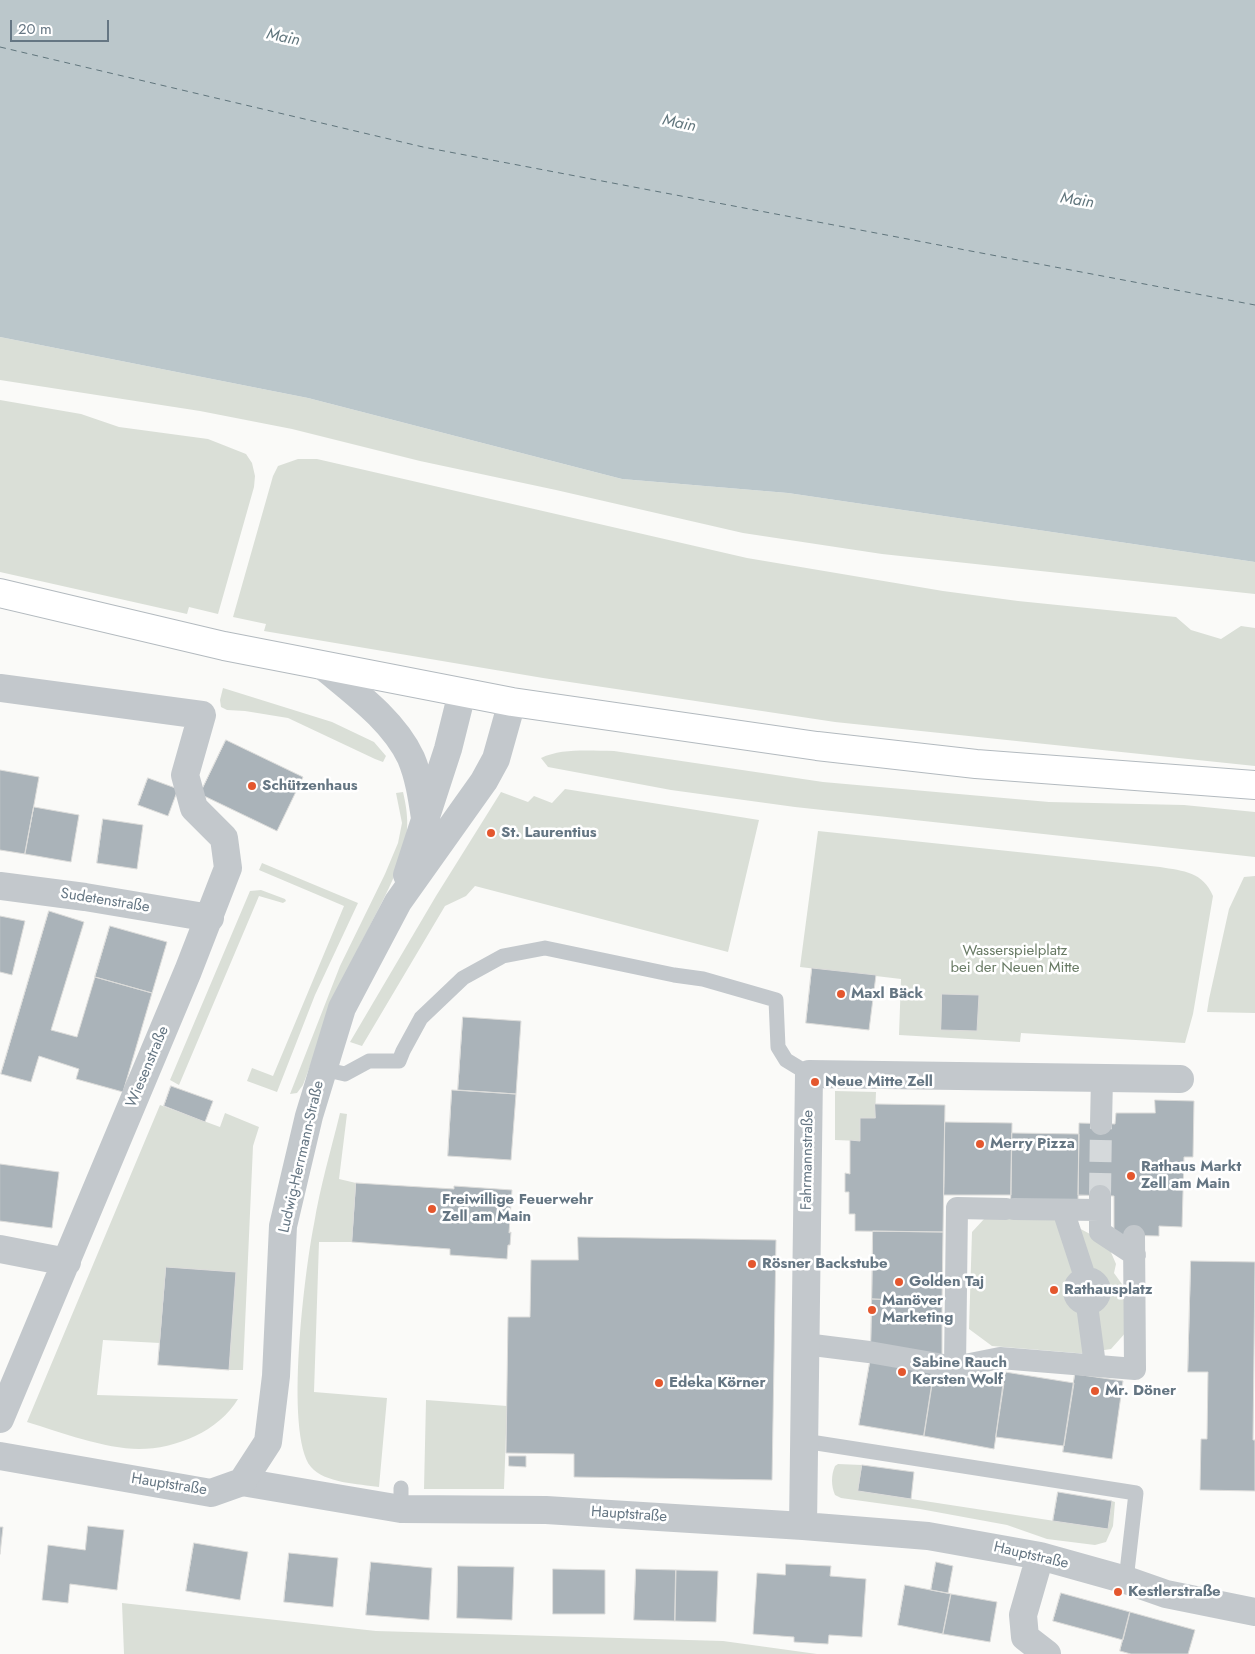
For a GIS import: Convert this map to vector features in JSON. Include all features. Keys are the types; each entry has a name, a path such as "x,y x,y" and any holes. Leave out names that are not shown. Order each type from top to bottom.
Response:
{"main road":[{"path":"0,593 224,646 324,667 512,702 817,746 976,764 1255,785"}],"street":[{"path":"324,667 370,706 392,729 411,758 420,790 425,820"},
{"name":"Wiesenstraße","path":"0,688 202,715 185,775 194,808 224,838 228,868 210,918 0,1419"},
{"name":"Ludwig-Herrmann-Straße","path":"398,902 448,749 462,693"},
{"name":"Ludwig-Herrmann-Straße","path":"242,1482 268,1442 276,1376 283,1226 310,1116 342,1008 398,902 484,781 496,759 512,702"},
{"name":"Sudetenstraße","path":"0,886 84,897 210,918"},
{"path":"810,1074 1180,1079"},
{"name":"Fahrmannstraße","path":"803,1526 810,1074"},
{"path":"1101,1124 1102,1078"},
{"path":"805,1344 869,1352 955,1367 1000,1358 1135,1369 1135,1246 1100,1232 1100,1203 1064,1210 957,1208 955,1367"},
{"path":"1064,1210 1085,1277 1095,1280 1100,1288 1098,1298 1094,1302 1087,1304 1095,1365"},
{"path":"0,1249 67,1262"},
{"name":"Hauptstraße","path":"0,1456 211,1493 242,1482 401,1499 928,1536 1040,1556 1126,1580 1166,1594 1255,1612"},
{"path":"1040,1556 1023,1615 1025,1637 1047,1654"}],"lane":[{"path":"323,1069 345,1074 369,1061 399,1061 421,1018 463,978 503,956 545,948 674,975 703,979 776,1000 778,1047 786,1060 810,1074"},
{"path":"804,1441 1136,1492 1126,1580"}],"green space":[{"path":"0,337 308,398 622,479 788,493 1255,562 1255,594 882,554 743,533 420,461 292,429 200,411 0,380"},
{"path":"0,400 81,414 119,427 208,439 246,454 252,463 255,476 254,487 218,614 189,607 187,614 0,572"},
{"path":"298,459 317,459 747,558 943,591 1018,601 1176,617 1191,630 1221,639 1241,626 1255,628 1255,766 835,722 543,678 264,631 266,624 233,617 273,476 278,466"},
{"path":"223,688 332,722 374,742 386,756 383,762 375,759 288,718 227,710 221,707 220,700"},
{"path":"567,751 614,751 823,782 1049,802 1184,805 1255,812 1255,857 795,807 671,790 548,767 541,758"},
{"path":"565,789 759,820 728,952 475,886 466,896 445,906 362,1046 350,1042 436,896 501,792 528,802 534,796 552,803"},
{"path":"403,792 407,830 399,863 344,979 303,1085 297,1093 290,1094 340,966 398,843 402,823 396,793"},
{"name":"Wasserspielplatz bei der Neuen Mitte","path":"818,831 1160,867 1185,872 1198,877 1209,888 1213,896 1193,1014 1185,1043 1021,1033 1020,1042 899,1035 901,979 800,967"},
{"path":"262,863 358,903 315,995 277,1092 247,1081 252,1068 273,1076 344,906 259,870"},
{"path":"1255,876 1255,1013 1207,1012 1229,909 1244,877"},
{"path":"261,890 286,901 283,903 259,896 179,1085 170,1080 250,891"},
{"path":"835,1091 876,1092 875,1118 860,1118 860,1141 835,1140"},
{"path":"160,1105 220,1127 225,1113 259,1127 253,1146 243,1370 229,1370 236,1272 166,1267 160,1343 103,1340 97,1395 238,1399 220,1420 208,1429 182,1442 153,1448 126,1448 83,1439 27,1422"},
{"path":"340,1113 347,1114 339,1179 356,1183 352,1242 319,1242 314,1392 387,1398 379,1487 333,1480 317,1472 311,1467 303,1449 299,1421 299,1350 306,1276 319,1196"},
{"path":"985,1218 1060,1219 1075,1278 1070,1288 1070,1294 1076,1304 1088,1354 992,1346 969,1329 972,1232"},
{"path":"1075,1226 1107,1243 1116,1264 1114,1273 1129,1294 1128,1330 1111,1349 1098,1351 1094,1308 1102,1298 1103,1288 1099,1278 1088,1272"},
{"path":"426,1400 507,1406 504,1489 424,1489"},
{"path":"838,1464 862,1465 859,1491 1107,1529 1112,1501 1115,1502 1113,1526 1106,1542 1095,1545 1047,1539 1007,1525 920,1509 841,1498 835,1495 832,1484 834,1469"},
{"path":"122,1603 376,1631 723,1641 817,1654 124,1654"}],"water":[{"name":"Main","path":"0,0 1255,0 1255,562 788,493 622,479 308,398 0,337"}],"building":[{"name":"Schützenhaus","path":"226,740 303,777 277,831 200,794"},
{"path":"0,770 39,777 25,854 0,850"},
{"path":"148,778 178,789 168,816 138,805"},
{"path":"34,807 79,815 71,862 25,854"},
{"path":"103,819 143,825 137,869 97,863"},
{"path":"49,911 84,922 51,1030 77,1037 95,977 152,993 123,1092 76,1079 79,1069 39,1056 31,1082 1,1074"},
{"path":"0,916 25,921 12,975 0,972"},
{"path":"110,926 167,942 152,993 95,977"},
{"name":"Maxl Bäck","path":"812,968 876,975 869,1030 806,1023"},
{"path":"942,994 979,995 977,1031 941,1030"},
{"path":"463,1017 521,1021 516,1094 458,1090"},
{"path":"171,1086 213,1101 205,1122 164,1106"},
{"path":"452,1090 516,1094 511,1160 448,1156"},
{"name":"Rathaus Markt Zell am Main","path":"1155,1100 1194,1101 1193,1157 1184,1157 1182,1227 1159,1226 1159,1236 1114,1235 1114,1196 1078,1195 1079,1123 1115,1124 1116,1113 1155,1113"},
{"path":"875,1104 945,1105 943,1232 855,1231 855,1214 849,1214 849,1192 845,1192 845,1173 850,1174 850,1140 860,1141 860,1118 875,1118"},
{"path":"945,1122 1012,1123 1011,1195 944,1195"},
{"path":"1012,1133 1079,1134 1078,1201 1011,1200"},
{"path":"0,1164 59,1172 52,1228 0,1221"},
{"name":"Freiwillige Feuerwehr Zell am Main","path":"356,1183 454,1189 454,1186 512,1190 509,1233 511,1232 507,1259 450,1255 450,1249 352,1242"},
{"path":"873,1231 943,1232 942,1302 872,1299"},
{"path":"578,1237 776,1240 772,1480 574,1477 574,1454 506,1453 508,1317 530,1317 531,1260 578,1260"},
{"path":"1191,1261 1255,1262 1253,1440 1255,1440 1255,1491 1200,1490 1201,1439 1207,1439 1208,1372 1188,1372"},
{"path":"166,1267 236,1272 229,1370 158,1365"},
{"path":"872,1299 942,1302 942,1355 871,1343"},
{"path":"870,1362 934,1372 924,1436 859,1425"},
{"path":"934,1372 1004,1383 994,1449 924,1436"},
{"path":"1005,1372 1074,1383 1064,1446 996,1437"},
{"path":"1075,1374 1123,1381 1112,1459 1063,1452"},
{"path":"509,1456 526,1456 526,1467 509,1466"},
{"path":"862,1465 914,1472 911,1499 858,1491"},
{"path":"1058,1492 1112,1501 1108,1529 1053,1521"},
{"path":"88,1526 124,1530 117,1590 70,1584 68,1603 42,1600 48,1545 85,1550"},
{"path":"0,1527 3,1527 0,1554"},
{"path":"194,1543 248,1552 240,1600 186,1591"},
{"path":"289,1553 338,1558 333,1607 284,1602"},
{"path":"371,1562 432,1568 429,1620 366,1615"},
{"path":"936,1562 953,1566 948,1593 931,1590"},
{"path":"786,1564 831,1566 830,1576 866,1579 862,1637 829,1635 828,1644 794,1642 794,1637 753,1634 757,1573 785,1575"},
{"path":"458,1566 514,1567 512,1620 457,1618"},
{"path":"553,1569 605,1570 605,1614 553,1614"},
{"path":"636,1569 676,1570 675,1621 634,1620"},
{"path":"676,1570 718,1571 716,1622 675,1621"},
{"path":"905,1585 951,1594 943,1634 898,1625"},
{"path":"1061,1593 1130,1612 1123,1640 1053,1621"},
{"path":"951,1594 997,1602 990,1642 943,1634"},
{"path":"1130,1612 1195,1630 1188,1654 1131,1654 1120,1651"}],"ferry route":[{"path":"0,47 423,147 1255,305"}],"tunnel":[{"path":"1100,1195 1101,1124"}],"place":[{"name":"Schützenhaus","path":"252,786"},
{"name":"St. Laurentius","path":"491,833"},
{"name":"Maxl Bäck","path":"841,994"},
{"name":"Neue Mitte Zell","path":"815,1082"},
{"name":"Merry Pizza","path":"980,1144"},
{"name":"Rathaus Markt Zell am Main","path":"1131,1176"},
{"name":"Freiwillige Feuerwehr Zell am Main","path":"432,1209"},
{"name":"Rösner Backstube","path":"752,1264"},
{"name":"Golden Taj","path":"899,1282"},
{"name":"Rathausplatz","path":"1054,1290"},
{"name":"Manöver Marketing","path":"872,1310"},
{"name":"Sabine Rauch Kersten Wolf","path":"902,1372"},
{"name":"Edeka Körner","path":"659,1383"},
{"name":"Mr. Döner","path":"1095,1391"},
{"name":"Kestlerstraße","path":"1118,1592"}]}
